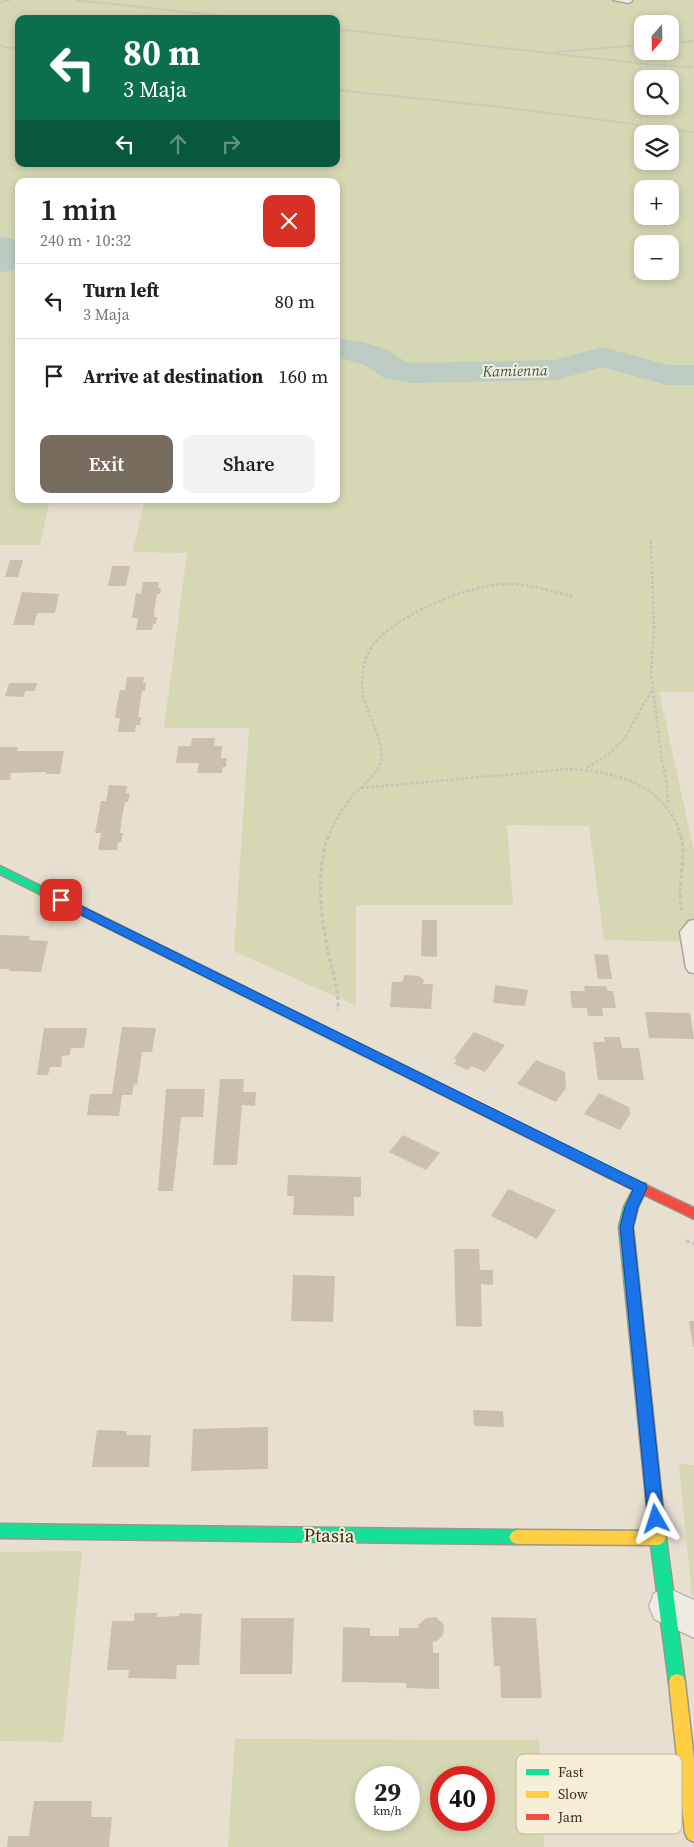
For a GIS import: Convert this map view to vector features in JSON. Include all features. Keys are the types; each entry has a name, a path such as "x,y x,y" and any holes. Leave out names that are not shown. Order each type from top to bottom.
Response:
{"street":[{"path":"0,870 694,1214"},
{"path":"641,1188 631,1207 626,1227 658,1538 681,1613 694,1834"},
{"name":"Ptasia","path":"0,1531 658,1538"}],"lane":[{"path":"616,0 629,1"},
{"path":"691,929 694,968"}],"path":[{"path":"0,2 10,0"},
{"path":"76,0 213,15"},
{"path":"340,28 653,65 694,67"},
{"path":"679,42 694,40"},
{"path":"0,46 15,48"},
{"path":"547,52 634,46"},
{"path":"340,90 501,107 694,132"},
{"path":"651,541 654,629 651,673 668,785 668,806"},
{"path":"322,1030 337,1014 340,999 337,981 327,951 320,906 326,841 350,800 381,761 380,749 364,704 362,690 364,659 374,643 403,619 458,595 497,584 519,586 574,597"},
{"path":"587,768 610,754 625,739 640,715 653,687"},
{"path":"360,788 506,773 587,768 616,775 646,788 668,806 676,820 682,839 684,863 679,886 679,898 691,929"}],"green space":[{"path":"0,0 694,0 694,692 659,692 694,851 694,942 604,940 589,826 507,825 513,905 356,905 356,1006 234,951 249,728 164,728 187,553 133,552 144,503 340,503 340,178 15,178 15,503 49,503 40,545 0,545"},
{"path":"679,1464 694,1465 694,1597 692,1597"},
{"path":"82,1551 63,1742 0,1741 0,1552"},
{"path":"235,1739 539,1740 540,1754 516,1754 516,1834 543,1834 544,1847 228,1847"}],"building":[{"path":"10,560 23,560 18,577 5,577"},
{"path":"112,566 130,566 126,586 108,586"},
{"path":"143,582 159,582 158,588 161,588 160,594 157,594 155,605 154,617 157,617 156,624 153,624 152,630 136,630 138,618 132,618 136,593 141,594"},
{"path":"22,592 59,594 55,613 37,613 34,625 13,625"},
{"path":"127,677 144,677 143,683 146,683 145,691 142,691 138,717 141,717 140,725 136,725 135,732 118,732 120,718 115,718 117,704 120,690 125,690"},
{"path":"9,683 37,683 35,691 25,691 24,697 5,696"},
{"path":"192,738 215,738 214,746 222,746 221,758 227,758 226,767 223,767 222,773 197,773 199,763 176,763 178,746 191,746"},
{"path":"0,747 18,747 17,751 64,751 60,774 46,774 47,772 11,773 10,780 0,780"},
{"path":"109,785 127,786 126,793 130,793 128,802 125,802 120,833 123,833 121,842 118,842 117,850 98,850 101,833 95,833 101,801 106,801"},
{"path":"422,920 437,920 437,957 421,956"},
{"path":"0,935 30,936 29,940 48,941 41,972 0,969"},
{"path":"594,954 608,955 612,979 598,979"},
{"path":"405,975 419,976 424,980 423,984 433,984 431,1009 390,1007 392,982 402,982"},
{"path":"495,985 528,990 525,1006 493,1003"},
{"path":"584,986 606,986 608,991 613,991 616,1008 602,1008 603,1016 588,1016 587,1008 572,1008 570,991 585,991"},
{"path":"645,1012 690,1013 694,1039 649,1038"},
{"path":"122,1027 156,1028 152,1052 142,1052 137,1085 134,1084 132,1095 122,1095 119,1116 87,1115 90,1094 112,1094"},
{"path":"44,1028 87,1028 84,1048 71,1048 70,1055 62,1056 61,1067 50,1067 48,1075 37,1075"},
{"path":"474,1032 505,1045 485,1072 471,1066 468,1070 454,1064 457,1060 454,1058"},
{"path":"604,1037 620,1037 622,1048 639,1048 644,1080 598,1080 593,1042 605,1042"},
{"path":"536,1060 565,1072 566,1088 556,1102 517,1084"},
{"path":"220,1079 244,1079 243,1092 256,1092 255,1106 242,1105 237,1165 213,1165"},
{"path":"166,1089 205,1089 203,1117 181,1117 173,1191 158,1191"},
{"path":"599,1093 629,1107 630,1114 620,1130 584,1114"},
{"path":"403,1135 440,1153 426,1170 389,1152"},
{"path":"288,1175 361,1177 361,1197 354,1197 354,1216 293,1215 294,1196 287,1196"},
{"path":"508,1189 556,1210 537,1239 491,1216"},
{"path":"454,1249 479,1249 480,1270 493,1270 493,1285 481,1284 482,1327 456,1326"},
{"path":"293,1275 335,1276 333,1322 291,1321"},
{"path":"689,1321 694,1321 694,1347 693,1347"},
{"path":"473,1410 503,1411 504,1427 474,1426"},
{"path":"268,1427 268,1469 191,1471 193,1429"},
{"path":"97,1430 127,1431 126,1435 151,1435 149,1467 92,1467"},
{"path":"134,1613 157,1613 157,1617 179,1616 180,1613 202,1614 199,1665 177,1665 176,1679 128,1678 129,1670 107,1670 112,1621 134,1621"},
{"path":"436,1617 444,1625 443,1635 433,1642 433,1653 439,1653 439,1689 406,1688 406,1683 342,1682 343,1627 370,1628 370,1636 399,1636 399,1628 419,1628 418,1625 426,1618"},
{"path":"491,1617 536,1618 542,1698 501,1698 500,1666 494,1666"},
{"path":"241,1618 294,1618 292,1674 240,1674"},
{"path":"34,1801 92,1801 91,1817 112,1817 109,1847 7,1847 8,1836 29,1836"}],"waterway":[{"name":"Kamienna","path":"0,245 8,247 12,256 0,264"},
{"name":"Kamienna","path":"340,349 377,358 396,371 412,373 557,370 602,357 667,375 694,375"}],"traffic: fast":[{"path":"0,870 610,1173"},
{"path":"641,1188 631,1207 626,1227 658,1538 677,1682"},
{"path":"0,1531 517,1537"}],"traffic: slow":[{"path":"517,1537 658,1538"},
{"path":"677,1682 694,1833"}],"traffic: jam":[{"path":"610,1173 694,1214"}],"route":[{"path":"61,900 641,1188 631,1207 626,1227 656,1519"}]}
